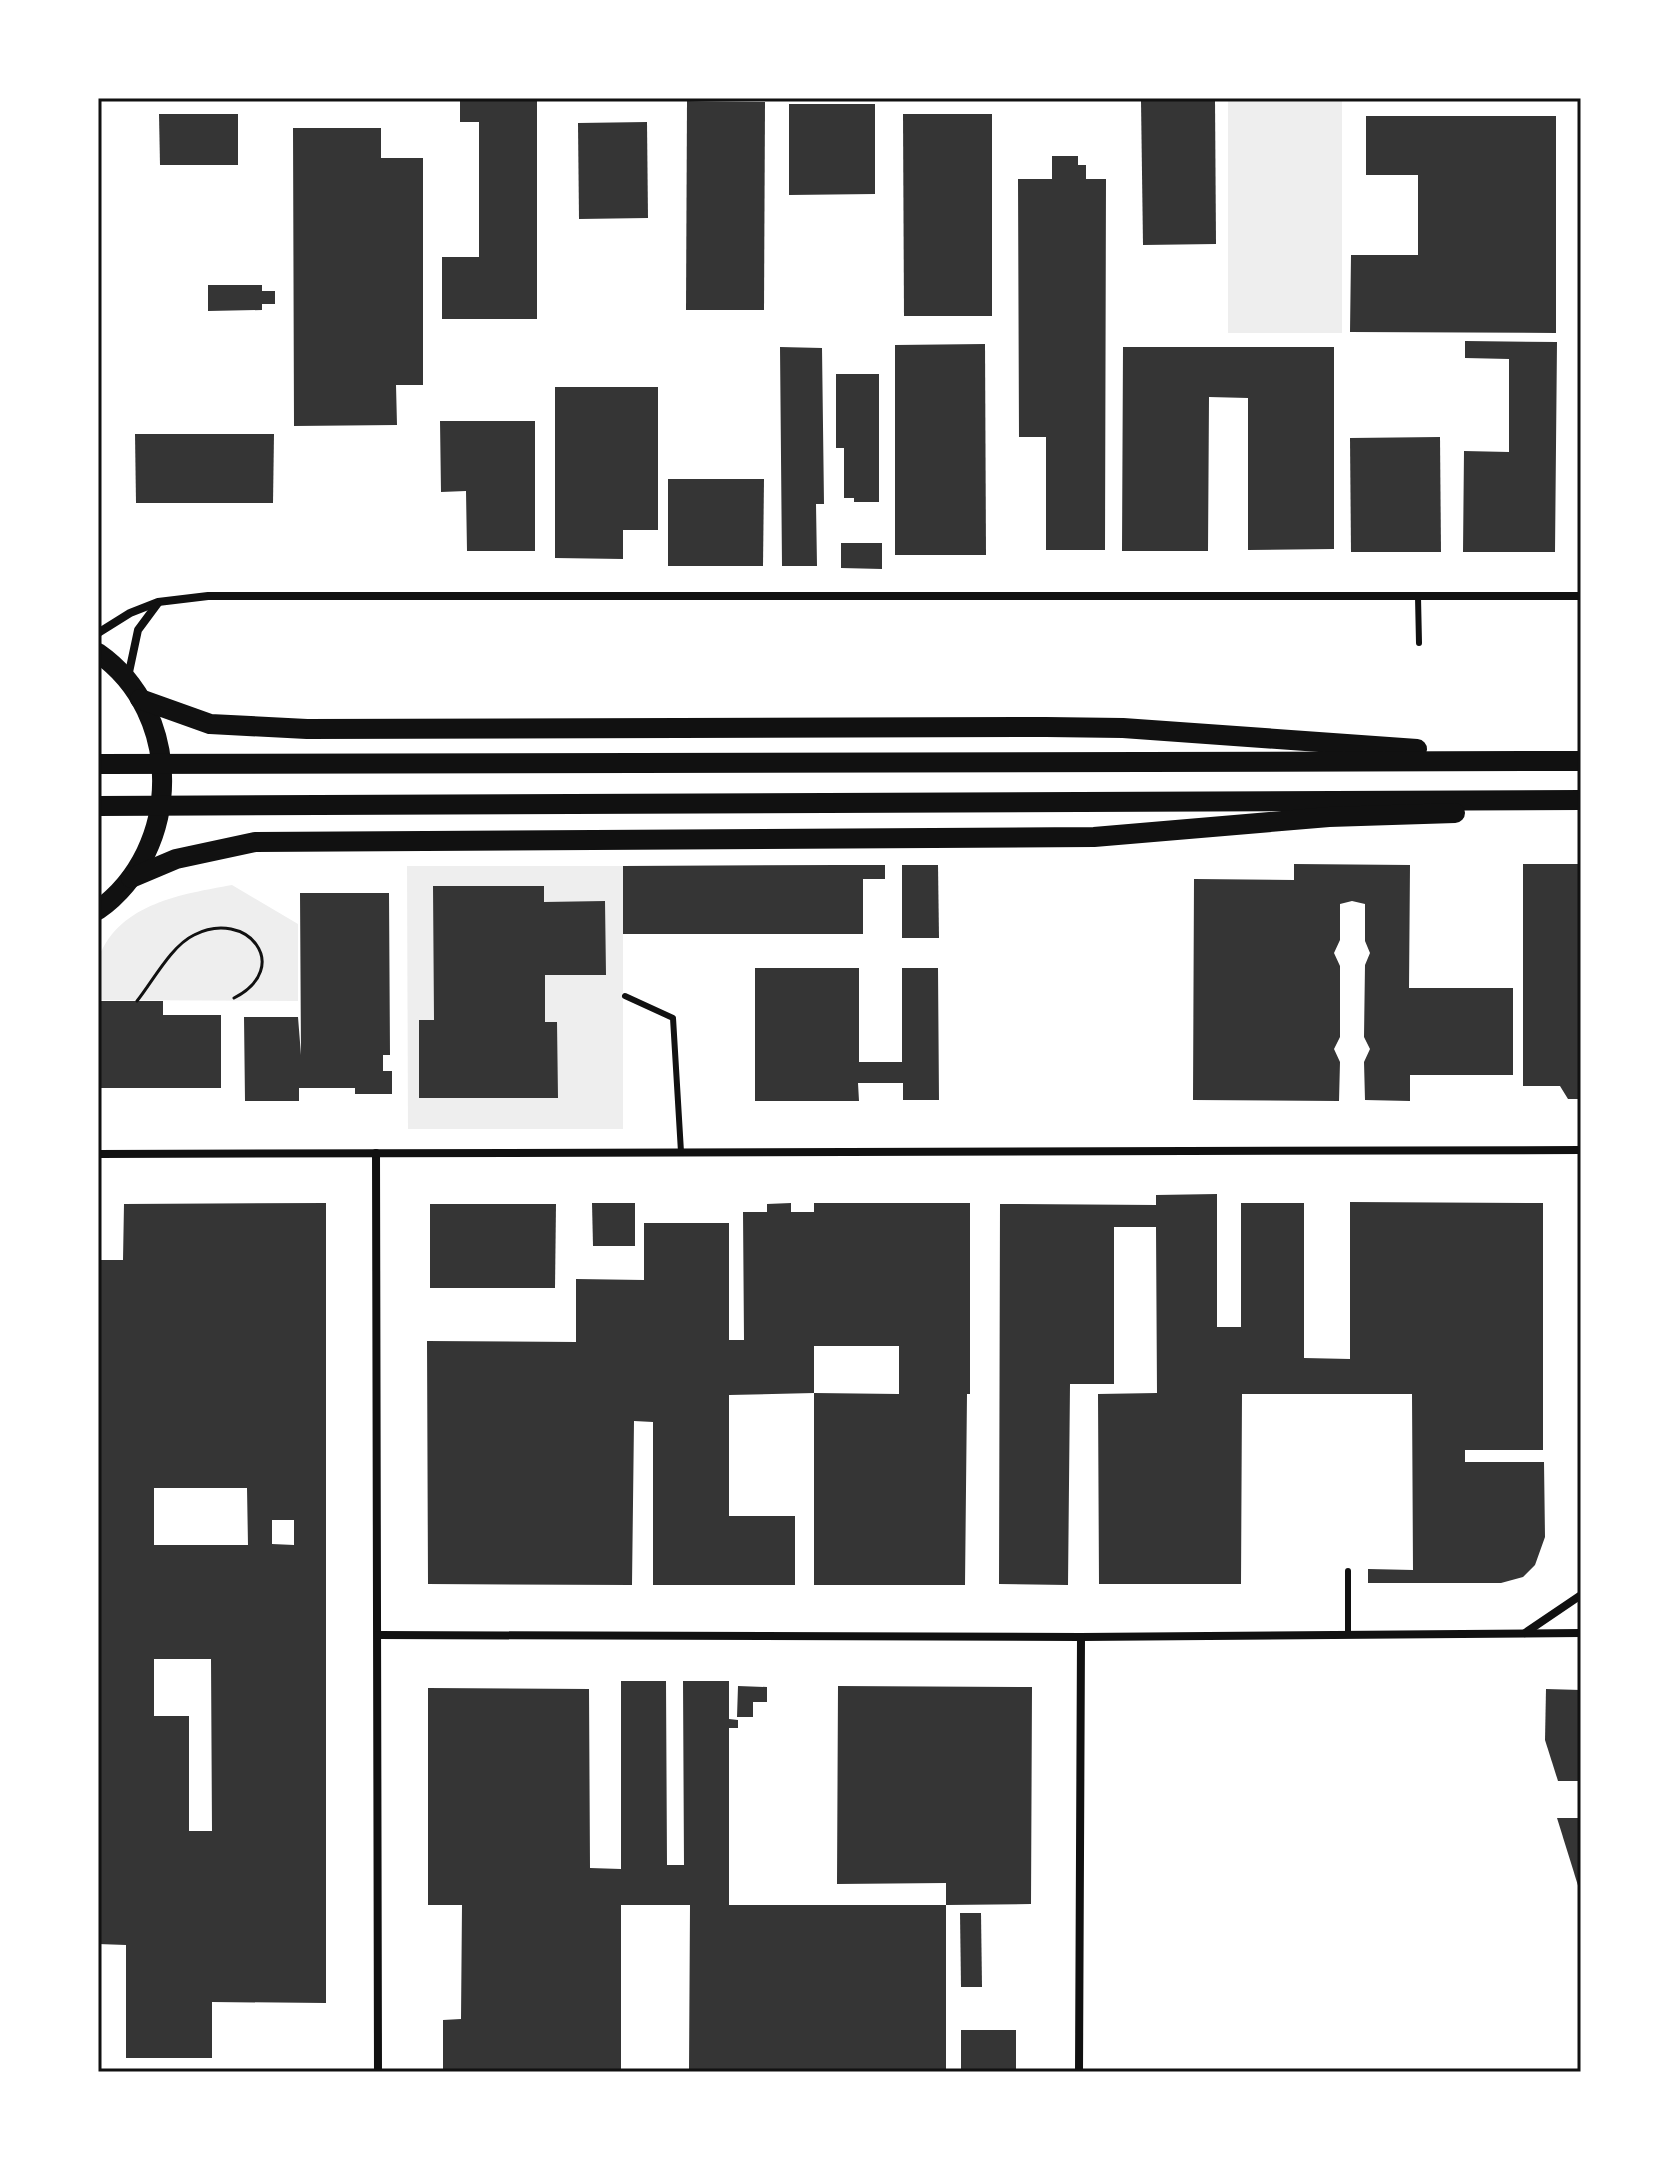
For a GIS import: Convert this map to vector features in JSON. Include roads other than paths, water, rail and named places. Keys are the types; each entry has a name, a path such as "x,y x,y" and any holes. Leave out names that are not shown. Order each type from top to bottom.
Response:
{"highway":[{"path":"98,653 128,680 156,732 162,758 163,799 156,831 131,878 98,910"},
{"path":"140,699 186,718 237,727 349,730 1123,728 1575,761"},
{"path":"98,764 1575,761"},
{"path":"131,878 176,859 255,842 1094,837 1329,817 1412,817 1579,800"},
{"path":"98,806 1579,800"}],"street":[{"path":"98,633 130,613 158,602 208,596 1581,596"},
{"path":"128,680 138,630 158,602"},
{"path":"98,1154 1581,1150"},
{"path":"376,1153 378,2072"},
{"path":"1523,1634 1581,1595"},
{"path":"378,1635 1081,1637 1581,1633"},
{"path":"1079,2071 1081,1637"}],"lane":[{"path":"1418,597 1419,643"},
{"path":"625,996 673,1018 681,1152"},
{"path":"1348,1571 1348,1635"}]}
